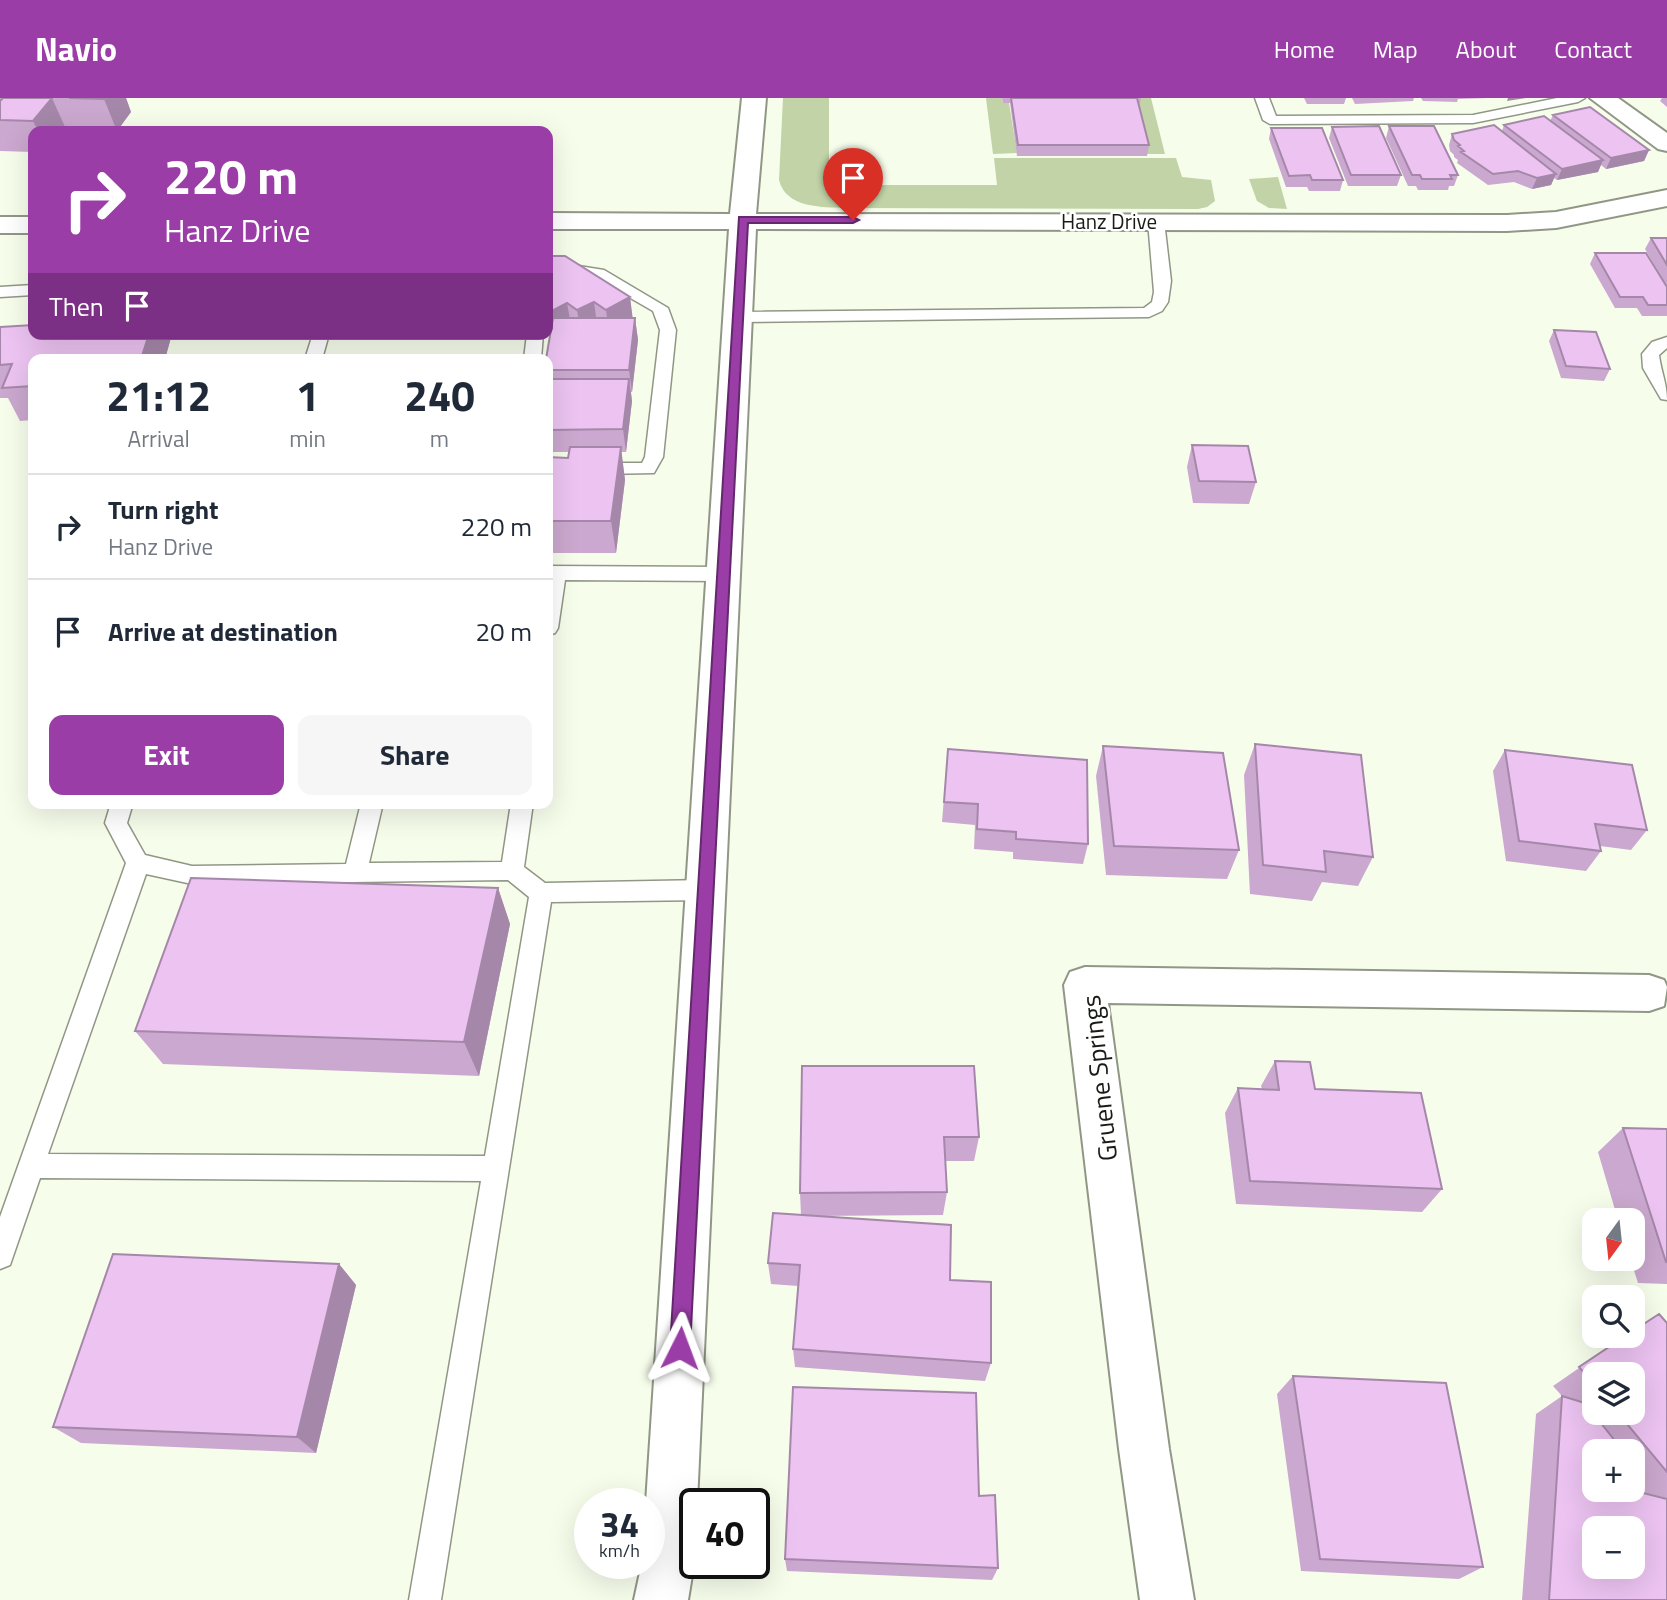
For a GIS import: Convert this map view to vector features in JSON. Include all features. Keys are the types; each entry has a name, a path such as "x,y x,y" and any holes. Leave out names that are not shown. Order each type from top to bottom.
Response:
{"street":[{"path":"661,1600 668,1563 743,219 754,98"},
{"path":"1602,98 1667,144"},
{"name":"Hanz Drive","path":"553,221 743,219 1507,223 1580,216 1667,198"},
{"path":"0,225 28,225"},
{"name":"Gruene Springs","path":"1167,1600 1144,1449 1085,985 1648,993"}],"lane":[{"path":"1262,98 1270,120 1400,121 1473,119 1578,98"},
{"path":"738,317 1149,312 1158,307 1164,296 1156,222"},
{"path":"553,267 598,273 660,308 668,330 654,457 648,470 553,469"},
{"path":"0,292 28,290"},
{"path":"1667,342 1653,350 1650,360 1667,395"},
{"path":"553,573 723,574"},
{"path":"0,1256 138,863 116,823 120,809"},
{"path":"356,872 371,809"},
{"path":"512,871 521,809"},
{"path":"138,863 192,875 512,871 541,893 706,890"},
{"path":"425,1600 541,893"},
{"path":"31,1166 496,1169"}],"green space":[{"path":"783,98 829,98 829,185 997,185 994,158 1176,158 1182,177 1211,180 1215,201 1198,209 845,208 806,204 789,196 779,180"},
{"path":"986,98 1002,98 1003,103 1009,103 1017,153 993,154"},
{"path":"1139,98 1151,98 1165,154 1146,154 1134,103"},
{"path":"1278,177 1287,209 1269,208 1257,201 1249,179"}],"building":[{"path":"3,98 52,98 33,121 0,120 0,101"},
{"path":"1011,98 1137,98 1149,145 1018,145"},
{"path":"1590,107 1649,150 1611,158 1553,115"},
{"path":"1544,116 1603,160 1562,169 1504,125"},
{"path":"1494,125 1556,174 1537,178 1518,171 1493,174 1461,152 1464,151 1452,134"},
{"path":"1379,126 1401,175 1351,175 1332,127"},
{"path":"1389,126 1434,126 1458,175 1450,175 1452,179 1422,179 1420,175 1412,175"},
{"path":"1271,128 1322,128 1343,180 1312,180 1310,175 1289,176"},
{"path":"1651,238 1667,238 1667,265"},
{"path":"1595,253 1646,253 1667,287 1667,305 1648,305 1643,297 1620,297"},
{"path":"553,256 565,256 630,297 606,310 594,302 577,310 567,303 553,310"},
{"path":"553,318 635,318 629,370 553,370 553,354 547,354 549,340 553,340"},
{"path":"28,325 28,340 147,340 143,354 28,354 28,386 2,388 12,364 0,365 0,327"},
{"path":"1554,330 1596,332 1610,369 1566,366"},
{"path":"553,379 629,379 623,429 553,430"},
{"path":"1192,445 1248,446 1256,482 1199,481"},
{"path":"570,447 621,447 611,521 553,521 553,457 568,458"},
{"path":"1255,744 1361,755 1373,857 1324,851 1326,872 1263,865"},
{"path":"1103,746 1223,753 1239,850 1114,846"},
{"path":"948,749 1087,760 1088,844 1016,839 1016,832 977,829 978,804 944,802"},
{"path":"1505,750 1632,765 1647,830 1595,824 1601,851 1519,841"},
{"path":"191,878 498,888 464,1042 135,1031"},
{"path":"1275,1061 1310,1062 1315,1089 1421,1093 1442,1189 1250,1181 1238,1088 1279,1090"},
{"path":"802,1066 974,1066 979,1137 944,1137 947,1192 800,1193"},
{"path":"1623,1128 1667,1129 1667,1262 1666,1262"},
{"path":"773,1213 951,1225 950,1280 991,1282 991,1363 793,1349 800,1265 768,1263"},
{"path":"113,1254 339,1264 297,1437 53,1427"},
{"path":"1659,1314 1667,1323 1667,1472 1645,1446 1645,1439 1640,1439 1628,1425 1645,1425 1645,1362 1586,1362 1608,1348 1645,1348 1645,1323"},
{"path":"1293,1376 1446,1383 1483,1567 1320,1559"},
{"path":"793,1387 976,1393 979,1496 995,1495 998,1568 785,1559"},
{"path":"1562,1396 1582,1402 1582,1425 1602,1425 1614,1439 1582,1439 1582,1502 1645,1502 1645,1494 1667,1499 1667,1600 1549,1600"}],"route":[{"path":"680,1348 743,219 853,220"}]}
